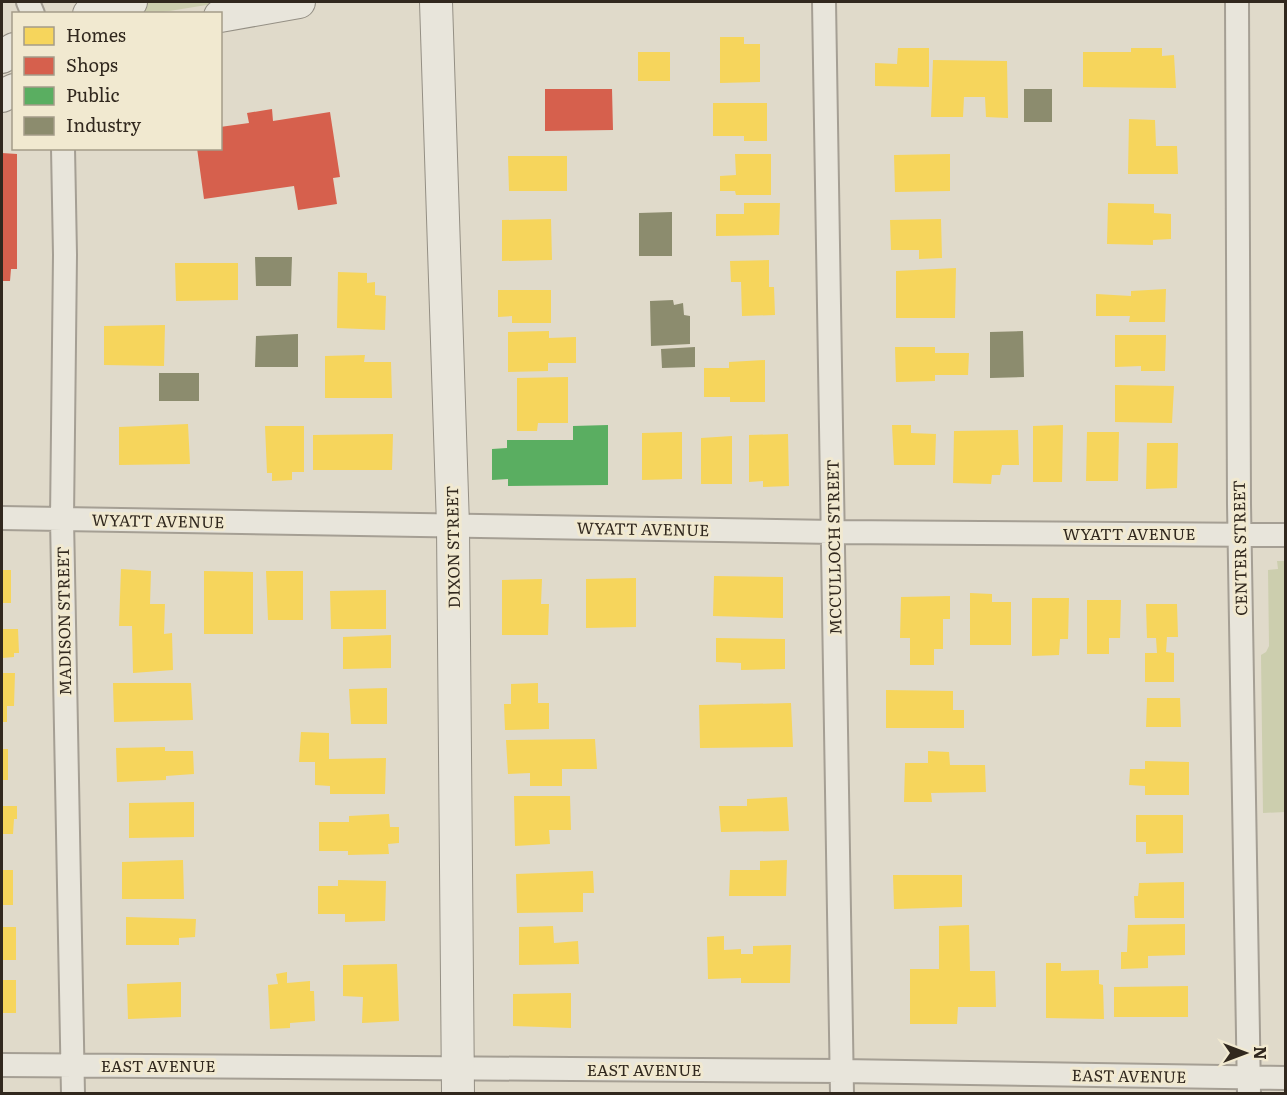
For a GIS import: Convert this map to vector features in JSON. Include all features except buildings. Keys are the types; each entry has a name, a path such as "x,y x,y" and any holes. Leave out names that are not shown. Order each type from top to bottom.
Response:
{"street":[{"path":"96,12 131,2"},
{"path":"222,16 299,2"},
{"name":"DIXON STREET","path":"436,2 453,526 458,1081"},
{"name":"MCCULLOCH STREET","path":"824,2 842,1082"},
{"name":"CENTER STREET","path":"1237,2 1239,534 1249,1086"},
{"name":"MADISON STREET","path":"63,150 65,266 62,519 73,1094"},
{"name":"WYATT AVENUE","path":"2,518 834,532 1286,535"},
{"name":"EAST AVENUE","path":"2,1065 458,1081 1249,1086 1286,1078"}],"green space":[{"path":"141,2 225,2 163,12 118,12"},
{"path":"1277,561 1286,561 1285,812 1263,813 1261,655 1269,646 1268,570 1278,569"}]}
